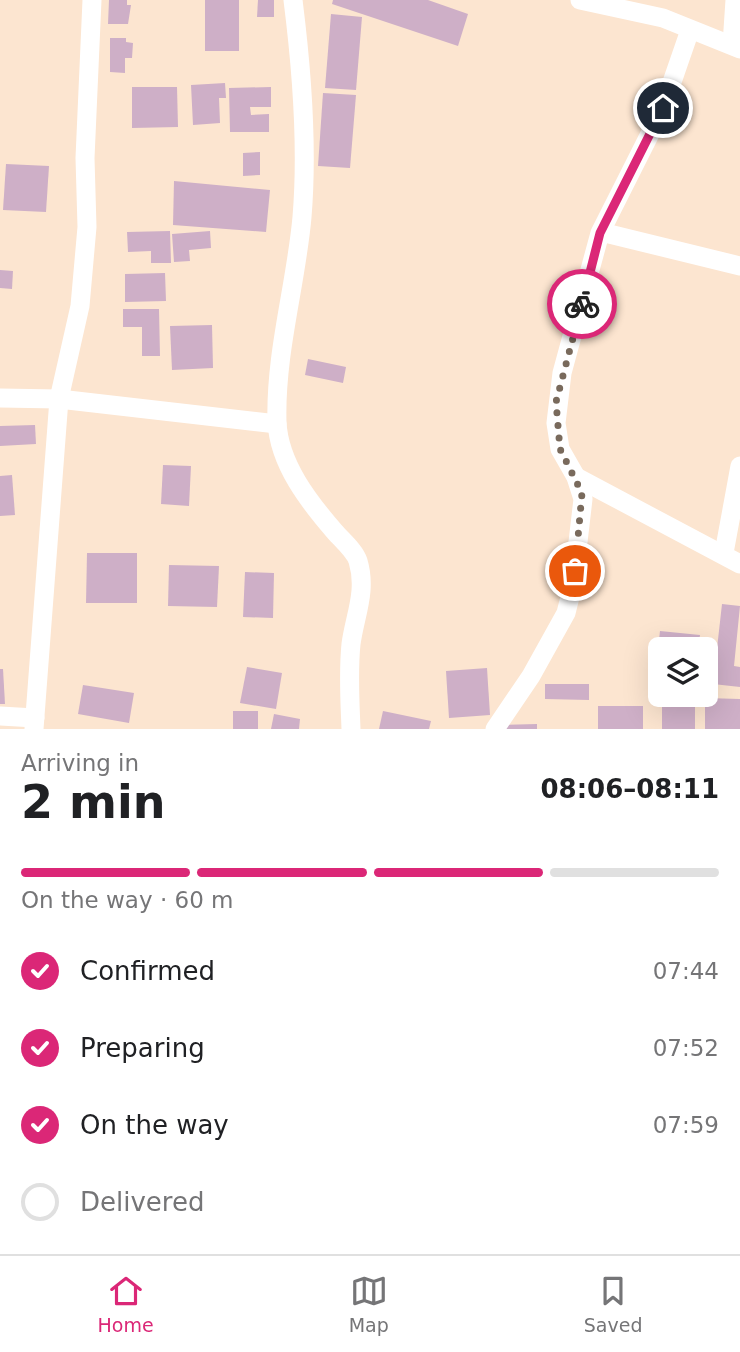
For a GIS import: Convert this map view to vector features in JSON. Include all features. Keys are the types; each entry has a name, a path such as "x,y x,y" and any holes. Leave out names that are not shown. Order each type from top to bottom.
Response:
{"street":[{"path":"0,716 35,724 59,399 80,306 88,227 86,116 92,0"},
{"path":"293,0 304,122 304,175 296,272 283,344 277,424 286,457 308,501 357,558 361,601 352,643 349,682 352,729"},
{"path":"580,0 663,19 736,47 735,0"},
{"path":"495,729 531,676 566,613 573,585 583,499 576,477 560,449 556,402 587,276 601,232 663,108 678,59 691,30"},
{"path":"601,232 740,266"},
{"path":"0,398 59,399 277,424"},
{"path":"576,477 732,559 740,466"}],"building":[{"path":"109,0 127,0 127,5 131,5 128,24 108,24"},
{"path":"205,0 239,0 239,51 205,51"},
{"path":"258,0 274,0 274,17 257,17"},
{"path":"333,0 428,0 468,14 458,46 332,4"},
{"path":"331,14 362,17 356,90 325,88"},
{"path":"110,38 126,38 126,42 133,43 132,58 125,58 125,73 110,72"},
{"path":"225,83 226,98 219,98 220,123 193,125 191,85"},
{"path":"132,87 177,87 178,127 132,128"},
{"path":"271,87 271,107 250,107 251,115 269,114 269,132 230,132 229,88"},
{"path":"323,93 356,95 350,168 318,166"},
{"path":"260,152 260,175 243,176 243,153"},
{"path":"6,164 49,166 46,212 3,210"},
{"path":"174,181 270,190 266,232 173,225"},
{"path":"170,231 171,263 151,263 151,251 128,252 127,232"},
{"path":"210,231 211,248 189,250 190,261 174,262 172,234"},
{"path":"0,270 13,271 12,289 0,288"},
{"path":"165,273 166,301 125,302 125,274"},
{"path":"123,309 159,309 160,356 142,356 142,327 123,327"},
{"path":"212,325 213,368 172,370 170,326"},
{"path":"308,359 346,367 343,383 305,375"},
{"path":"35,425 36,444 0,446 0,426"},
{"path":"163,465 191,466 189,506 161,504"},
{"path":"12,475 15,515 0,516 0,476"},
{"path":"87,553 137,553 137,603 86,603"},
{"path":"169,565 219,566 217,607 168,606"},
{"path":"245,572 274,573 273,618 243,617"},
{"path":"722,604 740,606 734,666 740,667 740,687 718,685 718,640"},
{"path":"660,631 700,635 700,637 659,637"},
{"path":"247,667 282,673 276,709 240,703"},
{"path":"487,668 490,715 449,718 446,671"},
{"path":"0,669 3,669 5,704 0,704"},
{"path":"545,684 589,684 589,700 545,699"},
{"path":"83,685 134,693 129,723 78,714"},
{"path":"718,698 740,699 740,729 705,729 705,707 718,707"},
{"path":"598,706 643,706 643,729 598,729"},
{"path":"662,707 695,707 695,729 662,729"},
{"path":"233,711 258,711 258,729 233,729"},
{"path":"383,711 431,721 429,729 379,729"},
{"path":"274,714 300,719 299,729 271,729"},
{"path":"537,724 537,729 500,729 500,725"}],"way so far":[{"path":"575,571 583,499 576,477 560,449 556,402 582,304"}],"route":[{"path":"582,304 600,233 663,108"}]}
